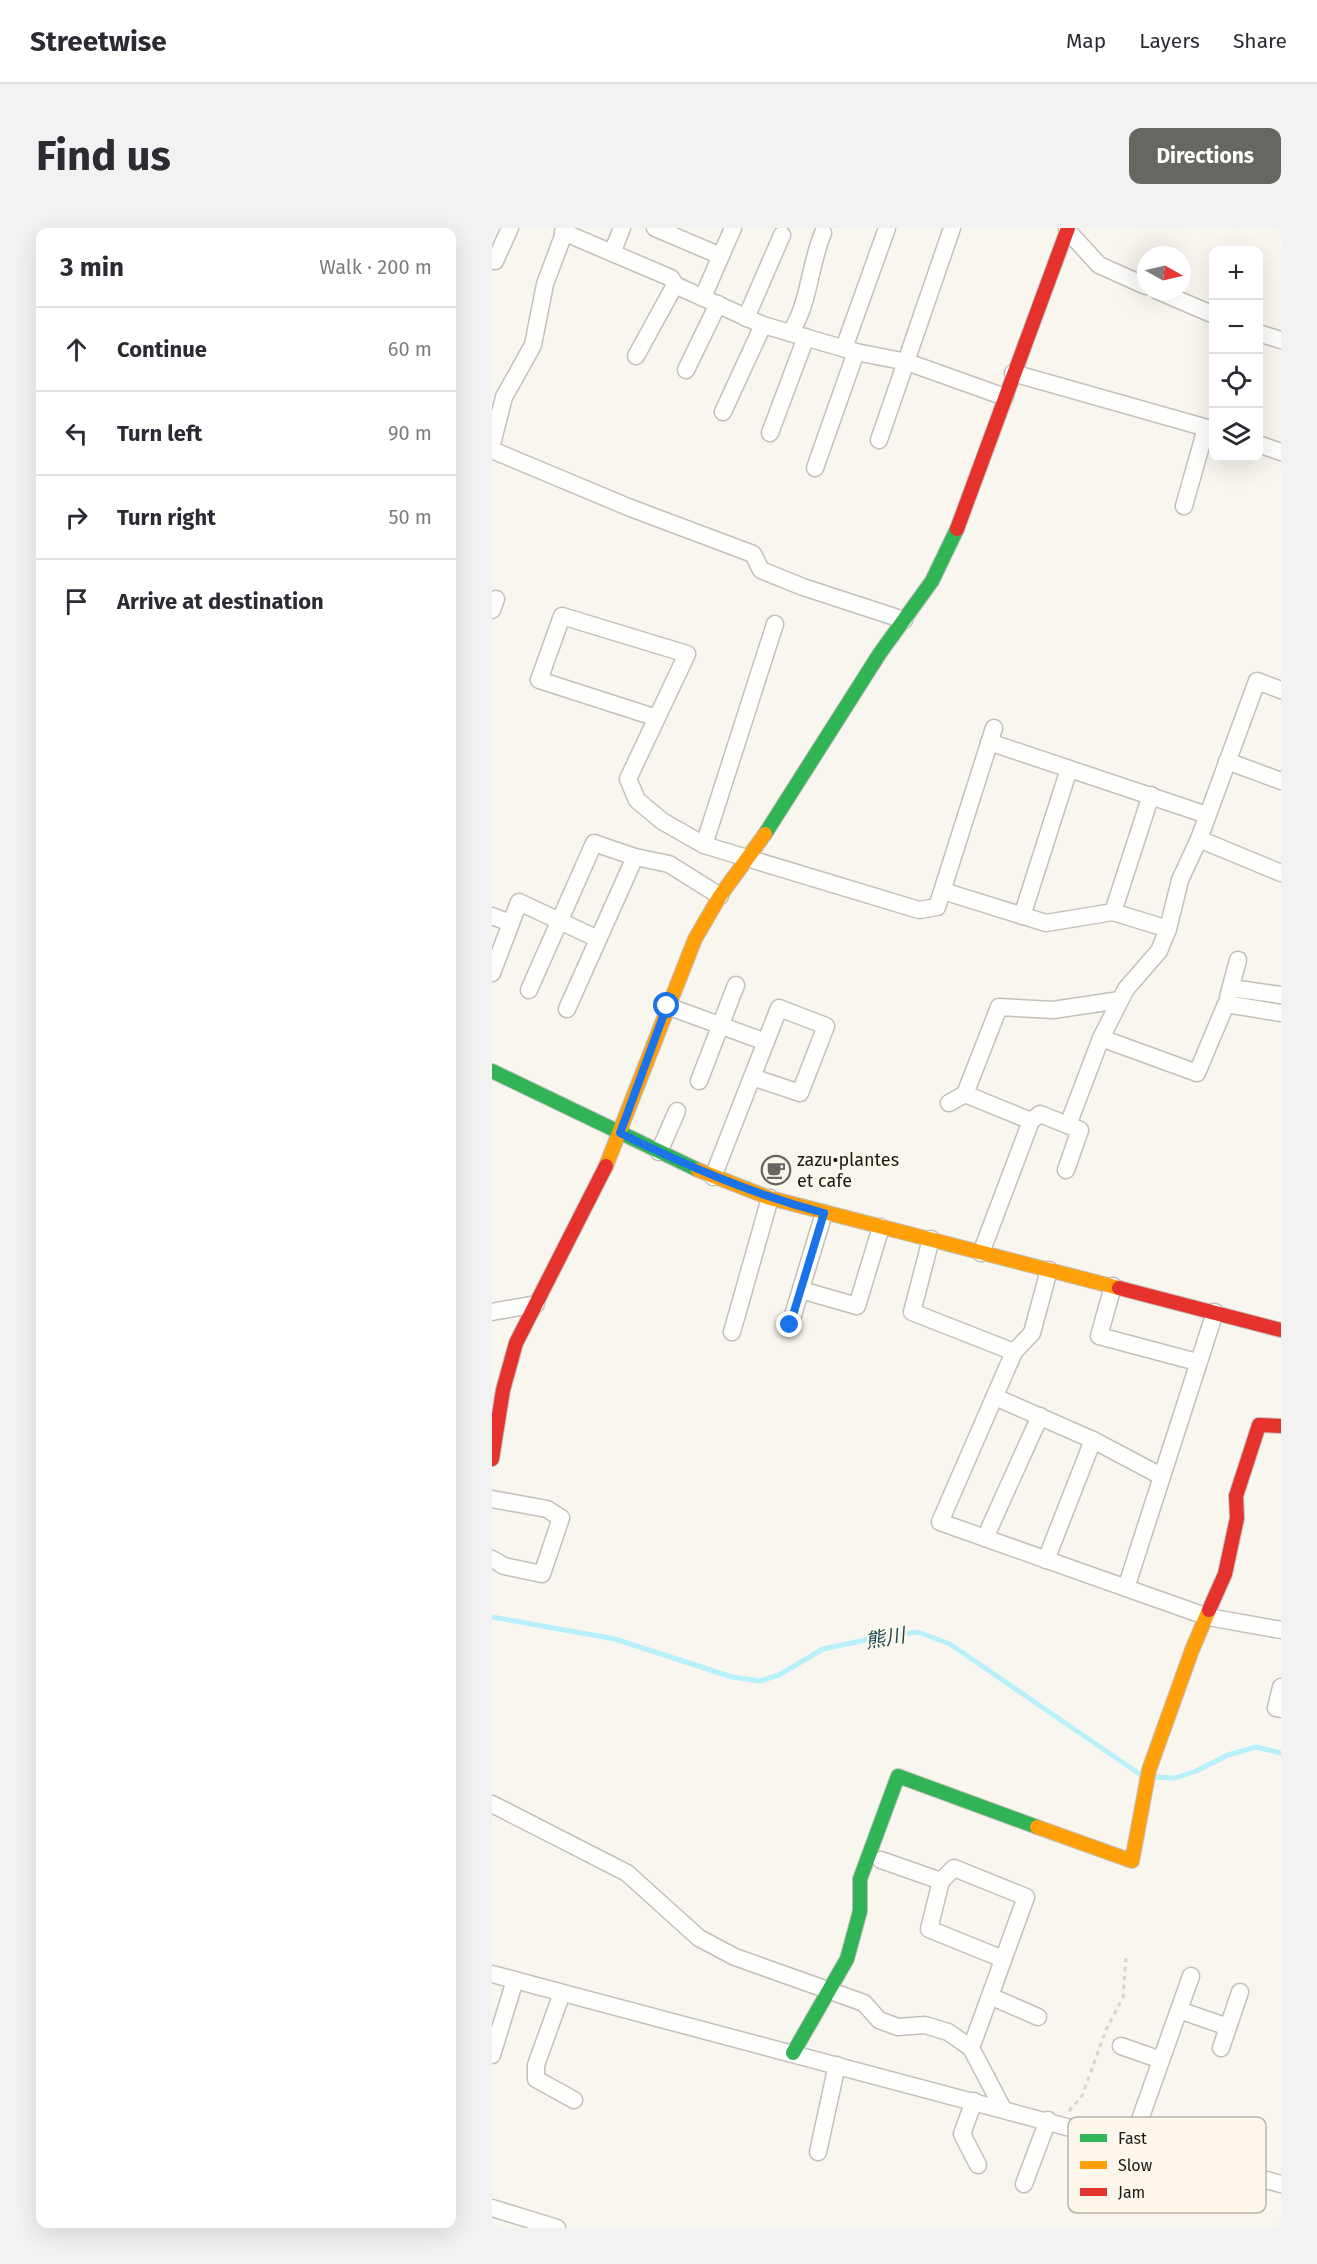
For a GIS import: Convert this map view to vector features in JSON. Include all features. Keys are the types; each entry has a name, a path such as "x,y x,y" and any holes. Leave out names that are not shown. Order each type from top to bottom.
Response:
{"street":[{"path":"492,260 495,261 510,228"},
{"path":"612,253 622,228"},
{"path":"655,228 721,256"},
{"path":"686,370 710,301 721,256 733,228"},
{"path":"815,468 887,228"},
{"path":"879,440 952,228"},
{"path":"492,1459 503,1390 516,1343 599,1184 695,939 720,896 749,858 904,620 932,581 953,538 1066,229 1099,266 1137,282"},
{"path":"492,444 504,397 533,345 544,284 565,230 671,278 675,285 763,325 850,350 907,362 1005,397"},
{"path":"770,433 798,335 812,257 823,233"},
{"path":"747,318 782,235"},
{"path":"636,356 675,285"},
{"path":"1179,300 1209,313"},
{"path":"723,412 763,325"},
{"path":"1263,335 1281,340"},
{"path":"1013,373 1209,429"},
{"path":"1184,506 1209,432"},
{"path":"1263,446 1281,452"},
{"path":"492,450 628,507 753,554 761,570 803,587 904,620"},
{"path":"657,718 539,680 562,616 687,654 657,718 628,779 637,800 662,821 704,845 920,910 937,907 992,735 1069,769 1207,815"},
{"path":"704,845 775,624"},
{"path":"1068,1125 1101,1038 1120,1000 1126,989 1159,951 1168,929 1180,880 1199,839 1257,681 1281,690"},
{"path":"1227,761 1281,781"},
{"path":"1022,916 1069,769"},
{"path":"1113,912 1151,795"},
{"path":"1199,839 1281,873"},
{"path":"529,990 594,843 635,857 669,864 720,896"},
{"path":"567,1009 635,857"},
{"path":"943,891 1046,923 1113,912 1168,929"},
{"path":"492,973 519,902 598,939"},
{"path":"492,916 510,923"},
{"path":"1101,1038 1197,1073 1229,996 1239,960"},
{"path":"699,1081 736,985"},
{"path":"1229,996 1281,995"},
{"path":"1229,996 1281,1013"},
{"path":"949,1103 965,1094 999,1007 1053,1010 1120,1000"},
{"path":"667,1006 766,1042"},
{"path":"713,1177 752,1077 766,1042 779,1008 826,1026 800,1093 752,1077"},
{"path":"492,1071 713,1177 770,1198 1281,1330"},
{"path":"965,1094 1031,1121"},
{"path":"659,1152 676,1111"},
{"path":"981,1253 1031,1121 1040,1114 1080,1130 1066,1170"},
{"path":"732,1332 770,1198"},
{"path":"790,1325 824,1213"},
{"path":"801,1290 857,1306 881,1227"},
{"path":"931,1239 912,1312 1014,1352"},
{"path":"1049,1269 1032,1333 1014,1352 940,1522 1208,1617 1281,1630"},
{"path":"1113,1286 1099,1336 1197,1362"},
{"path":"492,1312 536,1304"},
{"path":"1126,1588 1215,1312"},
{"path":"995,1397 1093,1440 1161,1476"},
{"path":"985,1538 1040,1416"},
{"path":"794,2053 815,2019 828,1989 847,1959 860,1911 860,1879 898,1776 1132,1861 1148,1777 1192,1650 1225,1574 1237,1518 1236,1496 1259,1425 1281,1426"},
{"path":"1046,1560 1093,1440"},
{"path":"492,1499 547,1509 561,1518 542,1575 504,1566 492,1559"},
{"path":"1281,1687 1276,1708 1281,1709"},
{"path":"492,1804 627,1873 699,1938 735,1957 864,2003 879,2020 888,2024 898,2027 925,2025 940,2030 971,2048 1003,2109"},
{"path":"881,1860 941,1881"},
{"path":"971,2048 1026,1897 954,1868 941,1881 929,1929 1003,1959"},
{"path":"492,1974 1068,2126"},
{"path":"1136,2117 1161,2060 1191,1976"},
{"path":"492,2055 515,1980"},
{"path":"562,1992 536,2065 536,2079 574,2100"},
{"path":"1221,2048 1240,1992"},
{"path":"990,1996 1038,2017"},
{"path":"1179,2010 1228,2027"},
{"path":"1121,2046 1161,2060"},
{"path":"818,2152 837,2065"},
{"path":"974,2101 962,2134 978,2166"},
{"path":"1024,2184 1052,2122"},
{"path":"1266,2180 1281,2184"},
{"path":"492,2208 557,2228"}],"path":[{"path":"1052,2122 1082,2096 1106,2030 1123,1997 1126,1958"}],"waterway":[{"name":"熊川","path":"492,1617 615,1639 732,1677 760,1681 779,1675 823,1649 884,1636 918,1632 950,1644 1141,1775"},
{"name":"熊川","path":"1152,1777 1175,1778 1196,1771 1228,1755 1256,1747 1281,1753"}],"traffic: fast":[{"path":"765,834 880,653 932,581 957,529"},
{"path":"492,1071 698,1170"},
{"path":"793,2053 847,1959 860,1911 860,1879 898,1776 1037,1827"}],"traffic: slow":[{"path":"606,1166 695,939 720,896 765,834"},
{"path":"698,1170 770,1198 1119,1288"},
{"path":"1037,1827 1132,1861 1149,1770 1192,1650 1209,1610"}],"traffic: jam":[{"path":"957,529 1068,228"},
{"path":"492,1459 503,1390 516,1343 606,1166"},
{"path":"1119,1288 1281,1330"},
{"path":"1209,1610 1225,1574 1237,1518 1236,1496 1259,1425 1281,1426"}],"place":[{"name":"zazu•plantes et cafe","path":"776,1170"}],"route":[{"path":"667,1006 620,1133 713,1177 770,1198 824,1213 790,1325"}]}
